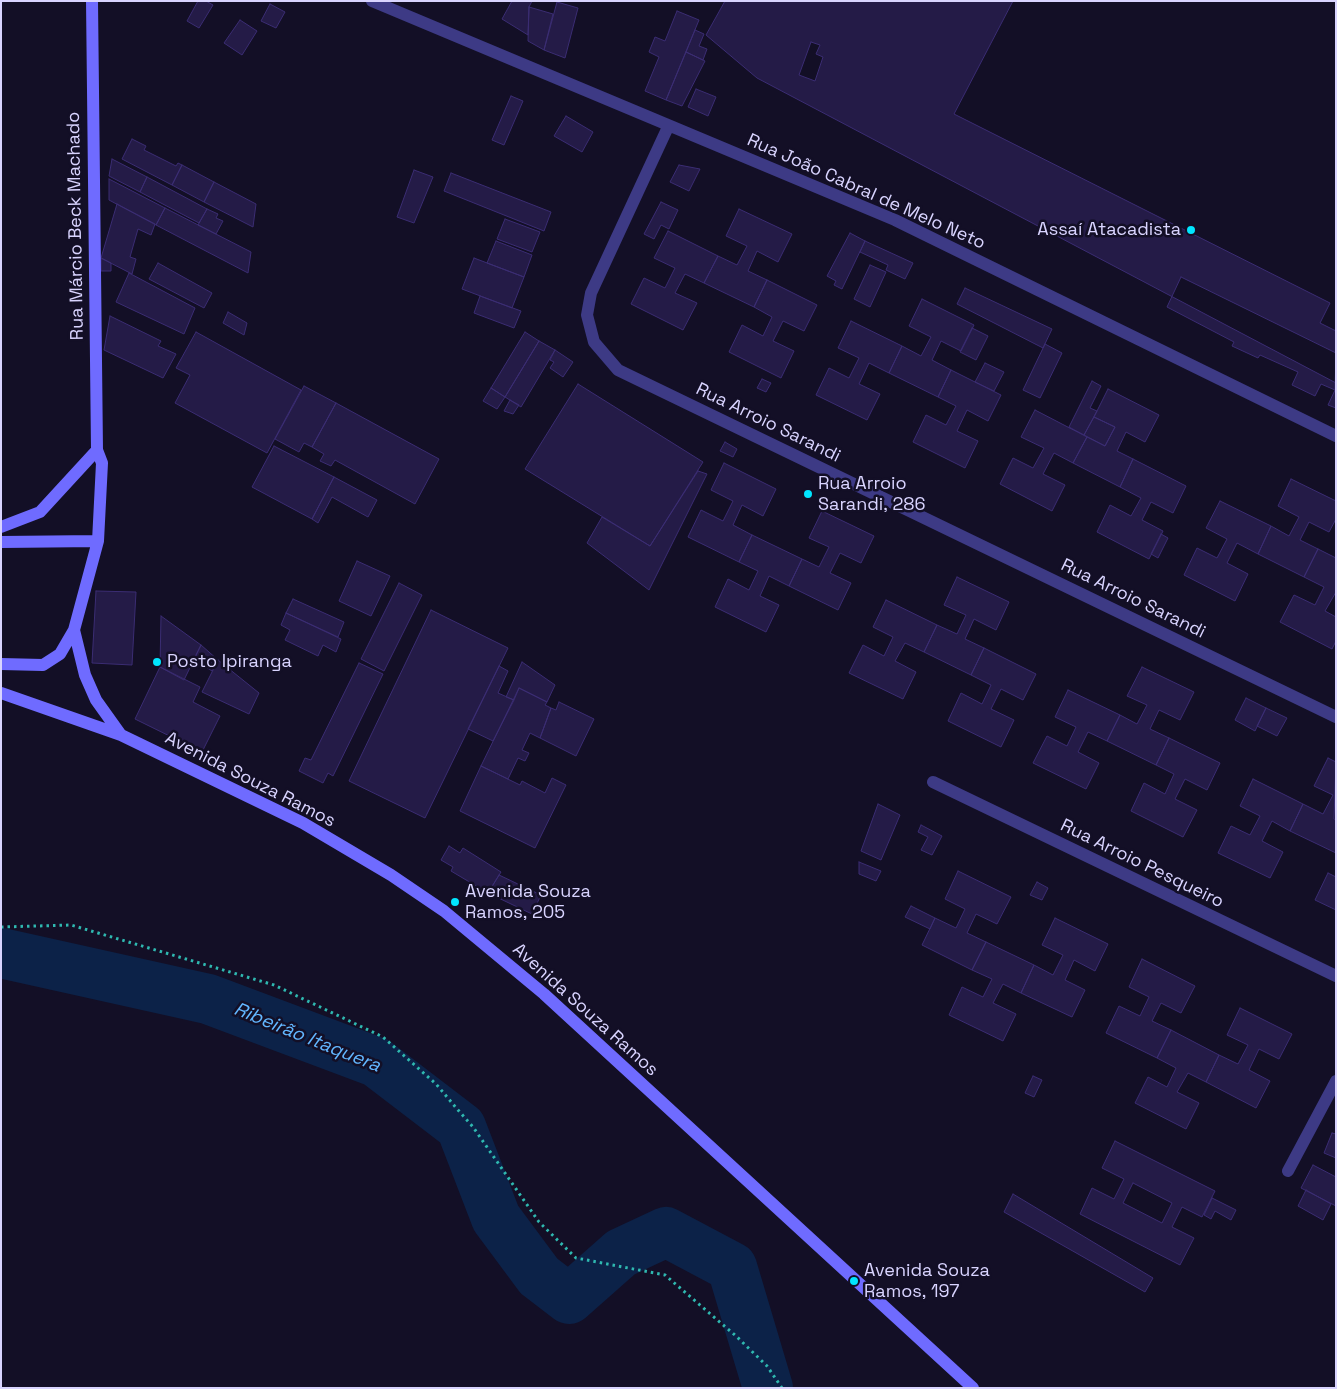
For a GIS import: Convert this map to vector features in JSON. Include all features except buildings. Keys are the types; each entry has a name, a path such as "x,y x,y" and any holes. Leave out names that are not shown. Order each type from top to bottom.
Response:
{"street":[{"name":"Rua Márcio Beck Machado","path":"92,1 97,450 102,463 98,541"},
{"name":"Rua João Cabral de Melo Neto","path":"372,1 668,127 895,220 1336,436"},
{"name":"Rua Arroio Sarandi","path":"668,127 591,293 587,315 594,342 618,370 1336,717"},
{"path":"1,527 40,512 97,450"},
{"path":"1,542 98,541"},
{"name":"Avenida Souza Ramos","path":"1,664 43,664 60,654 74,630 98,541"},
{"name":"Avenida Souza Ramos","path":"74,630 85,675 96,700 120,735"},
{"name":"Avenida Souza Ramos","path":"1,693 120,735 303,823 392,875 444,911 544,994 973,1388"},
{"name":"Rua Arroio Pesqueiro","path":"933,782 1336,976"},
{"path":"1288,1171 1336,1081"}],"path":[{"path":"1,926 71,925 274,985 382,1037 404,1054 452,1103 473,1127 539,1222 576,1258 665,1275 767,1366 782,1388"}],"waterway":[{"name":"Ribeirão Itaquera","path":"1,953 208,999 376,1062 461,1127 496,1218 539,1276 569,1299 621,1253 666,1232 732,1267 768,1388"}],"place":[{"name":"Assaí Atacadista","path":"1191,230"},
{"name":"Rua Arroio Sarandi, 286","path":"808,494"},
{"name":"Posto Ipiranga","path":"157,662"},
{"name":"Avenida Souza Ramos, 205","path":"455,902"},
{"name":"Avenida Souza Ramos, 197","path":"854,1281"}]}
